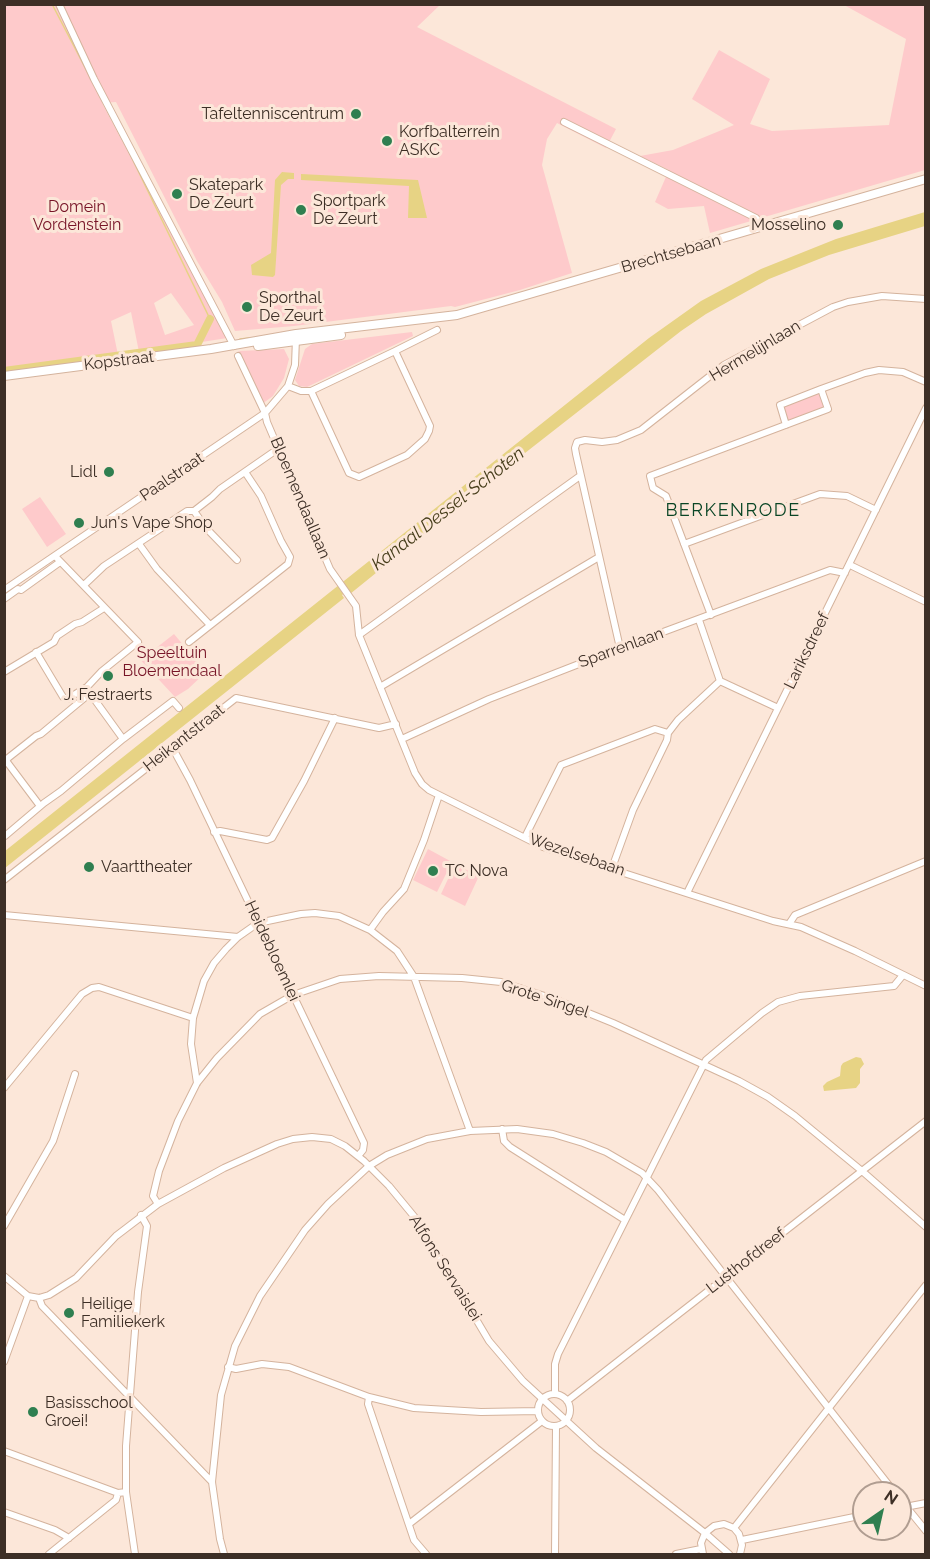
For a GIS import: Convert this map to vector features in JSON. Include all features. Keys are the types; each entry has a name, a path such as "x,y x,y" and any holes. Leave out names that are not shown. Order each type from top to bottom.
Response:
{"main road":[{"name":"Brechtsebaan","path":"296,338 457,315 926,179"},
{"name":"Kopstraat","path":"4,376 234,346 254,346 296,338"}],"street":[{"path":"59,4 94,79 234,346"},
{"path":"564,122 756,218 765,227"},
{"name":"Hermelijnlaan","path":"580,476 575,445 580,440 602,442 617,440 641,430 724,365 833,307 882,296 926,299"},
{"path":"288,386 301,391 311,391 437,330"},
{"name":"Paalstraat","path":"4,590 265,413 288,386 295,365 296,338"},
{"path":"311,391 349,473 359,477 372,473 407,455 425,439 430,426 395,351"},
{"name":"Bloemendaallaan","path":"238,356 265,413 330,569 350,597"},
{"path":"786,425 780,405 865,373 879,370 903,372 926,382"},
{"path":"711,615 666,496 653,488 650,476 828,409 821,389"},
{"name":"Lariksdreef","path":"687,892 926,408"},
{"path":"84,585 104,566 187,511 194,511 220,489 272,453"},
{"path":"189,642 288,564 290,557 261,496 245,472"},
{"path":"359,635 580,476 620,648"},
{"path":"684,544 820,494 848,496 876,510"},
{"path":"194,511 206,528 237,560"},
{"path":"139,544 157,569 210,625"},
{"path":"36,652 67,699 87,687 102,671 138,642 55,556"},
{"path":"380,687 599,557"},
{"path":"4,599 18,589 21,590 60,562"},
{"path":"850,565 926,602"},
{"name":"Sparrenlaan","path":"402,739 489,699 620,648 830,570 845,573"},
{"name":"Wezelsebaan","path":"350,597 356,606 359,635 422,784 439,795 543,847 773,921 801,927 926,986"},
{"path":"4,672 54,642 57,636 75,624 104,608"},
{"path":"699,620 720,681 778,708"},
{"path":"612,868 633,810 667,740 668,733 678,720 720,681"},
{"path":"40,806 6,763 8,758 88,695 92,696 123,739"},
{"name":"Heikantstraat","path":"4,880 236,698 379,728 396,724"},
{"path":"5,835 173,701 179,708"},
{"path":"214,832 220,831 267,840 272,838 335,718"},
{"path":"525,837 561,765 655,729 668,733"},
{"name":"Heidebloemlei","path":"172,747 364,1143 363,1150 358,1156"},
{"path":"370,930 404,889 439,795"},
{"path":"789,924 795,915 926,861"},
{"path":"197,1083 191,1044 193,1018 204,981 214,963 238,937 258,923 283,917 315,914 339,916 370,930 397,951 414,977 470,1131"},
{"path":"4,915 238,937"},
{"path":"555,1394 555,1364 558,1354 703,1064 724,1044 778,1002 800,996 894,986 903,975"},
{"name":"Grote Singel","path":"158,1204 153,1196 155,1183 178,1121 197,1083 251,1022 270,1007 293,995 340,979 379,976 462,978 501,982 605,1019 768,1097 812,1129 926,1227"},
{"path":"4,1088 82,994 92,988 99,987 193,1018"},
{"path":"4,1226 53,1142 75,1074"},
{"name":"Lusthofdreef","path":"567,1401 926,1121"},
{"path":"502,1129 504,1142 510,1147 625,1220"},
{"path":"224,1554 212,1482 221,1395 228,1367 250,1315 284,1259 305,1230 328,1204 369,1166 387,1155 427,1139 470,1131 502,1129 553,1134 606,1152 646,1178 885,1481"},
{"name":"Alfons Servaislei","path":"39,1298 61,1289 71,1281 116,1236 141,1215 224,1168 293,1139 312,1137 331,1139 369,1166 417,1220 489,1341 523,1381 596,1448 729,1554"},
{"path":"135,1554 126,1492 129,1397 138,1292 147,1226 141,1215"},
{"path":"4,1276 28,1296 39,1298 42,1306 212,1482"},
{"path":"734,1528 926,1285"},
{"path":"4,1362 28,1296"},
{"path":"228,1367 236,1369 262,1364 289,1366 388,1403 434,1410 538,1411"},
{"path":"555,1394 567,1401 570,1412 565,1421 555,1426 542,1421 538,1411 542,1399 555,1394"},
{"path":"369,1397 368,1404 414,1540 426,1554"},
{"path":"409,1524 542,1421"},
{"path":"555,1426 555,1554"},
{"path":"4,1451 127,1500"},
{"path":"49,1554 117,1496 126,1492"},
{"path":"4,1512 55,1530 69,1538"},
{"path":"912,1516 926,1531"},
{"path":"742,1540 852,1517"},
{"path":"676,1554 702,1552 701,1543 705,1533 719,1525 734,1528 742,1540 740,1554"}],"green space":[{"name":"Domein Vordenstein","path":"4,5 440,5 417,27 616,129 606,148 557,123 547,139 542,165 572,273 520,290 455,307 235,331 222,302 197,261 116,102 102,103 227,338 139,352 131,312 111,321 118,355 5,370","holes":["171,293 194,325 165,335 154,303"]},
{"path":"844,5 925,5 925,170 710,233 704,206 668,209 655,202 669,170 640,156 673,150 734,125 692,99 719,50 770,79 750,124 772,131 889,125 906,39"},
{"path":"412,332 413,336 307,387 299,386 295,380 305,349 312,344"},
{"path":"284,349 289,359 284,378 273,396 262,404 239,351"},
{"path":"820,392 826,407 787,422 781,407"},
{"path":"40,497 66,534 47,547 22,509"},
{"name":"Speeltuin Bloemendaal","path":"174,634 206,672 188,689 175,697 136,655 143,648 148,653 151,652"},
{"name":"TC Nova","path":"428,849 452,862 437,892 413,880"},
{"name":"TC Nova","path":"455,864 479,876 465,906 441,894"}],"water":[{"path":"282,172 294,173 294,179 288,179 281,185 275,275 273,277 252,275 251,265 271,253 275,180"},
{"path":"301,174 418,180 427,218 408,218 409,186 301,180"},
{"name":"Kanaal Dessel-Schoten","path":"925,212 925,226 829,255 769,279 706,314 681,331 350,594 347,591 342,595 344,598 5,868 5,851 649,338 701,301 761,269 836,239"},
{"path":"856,1057 861,1058 864,1064 860,1069 860,1083 856,1088 824,1091 823,1086 827,1082 840,1076 843,1063"}],"waterway":[{"path":"52,4 128,150 210,319"},
{"path":"4,371 197,345 210,319"},
{"path":"240,339 249,338"}],"place":[{"name":"Tafeltenniscentrum","path":"356,114"},
{"name":"Korfbalterrein ASKC","path":"387,141"},
{"name":"Skatepark De Zeurt","path":"177,194"},
{"name":"Sportpark De Zeurt","path":"301,210"},
{"name":"Mosselino","path":"838,225"},
{"name":"Sporthal De Zeurt","path":"247,307"},
{"name":"Lidl","path":"109,472"},
{"name":"Jun's Vape Shop","path":"79,523"},
{"name":"J. Festraerts","path":"108,676"},
{"name":"Vaarttheater","path":"89,867"},
{"name":"TC Nova","path":"433,871"},
{"name":"Heilige Familiekerk","path":"69,1313"},
{"name":"Basisschool Groei!","path":"33,1412"}],"district":[{"name":"BERKENRODE","path":"733,511"}]}
